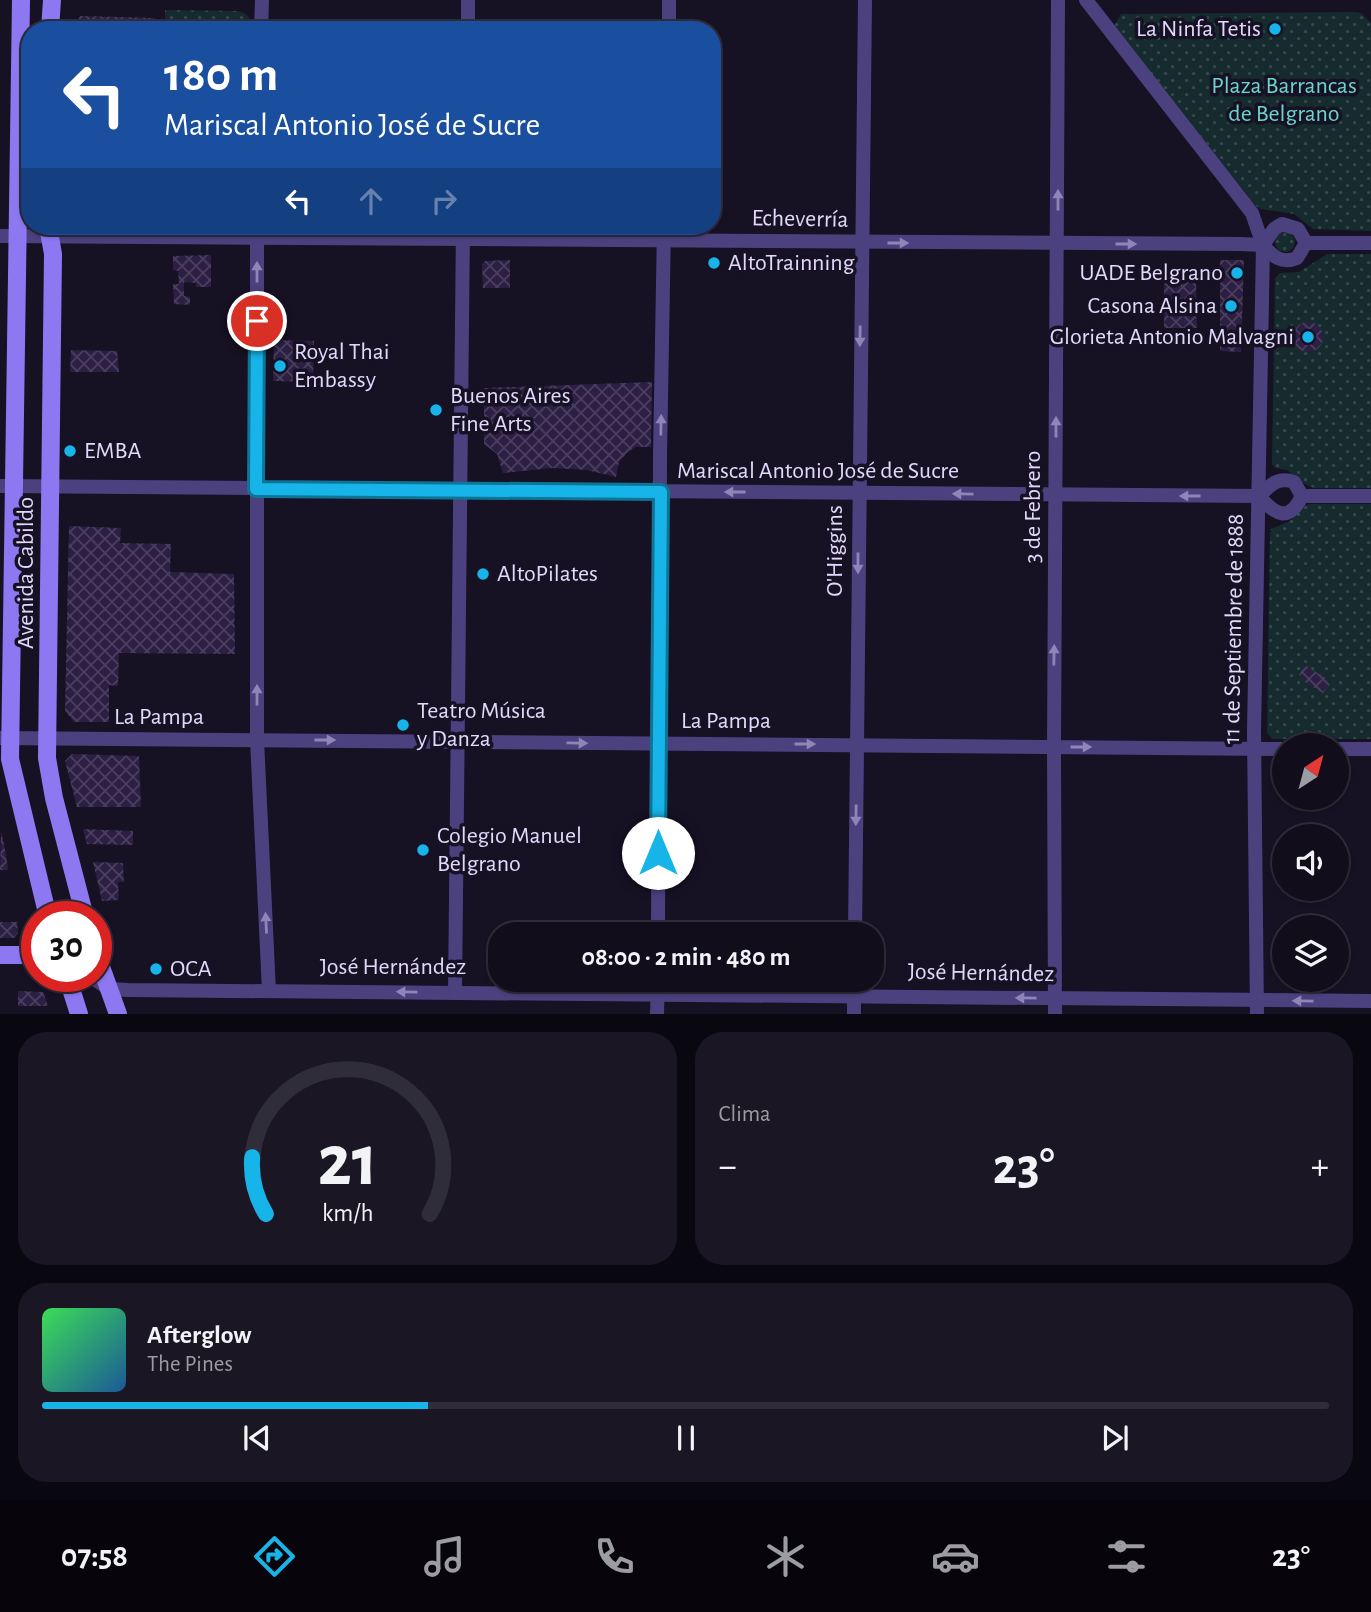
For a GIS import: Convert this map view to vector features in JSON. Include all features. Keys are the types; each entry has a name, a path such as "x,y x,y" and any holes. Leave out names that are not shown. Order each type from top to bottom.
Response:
{"main road":[{"name":"Avenida Cabildo","path":"21,0 9,236 5,738 44,901"},
{"path":"51,21 52,0"},
{"name":"Avenida Cabildo","path":"50,235 53,254 48,738 50,779 81,901"},
{"path":"0,955 21,955"},
{"path":"72,992 79,1013"},
{"path":"110,992 118,1013"}],"street":[{"path":"261,21 262,0"},
{"path":"468,0 468,21"},
{"path":"669,0 669,21"},
{"name":"O'Higgins","path":"855,922 865,0"},
{"name":"3 de Febrero","path":"1055,1006 1058,0"},
{"path":"1086,0 1252,213 1263,245"},
{"path":"1263,245 1273,229 1282,224 1298,229 1306,243 1371,243"},
{"path":"257,235 257,740 269,991"},
{"path":"456,993 463,235"},
{"path":"658,922 664,235"},
{"name":"Echeverría","path":"704,235 862,243 1263,245 1278,260 1285,261 1297,258 1306,243"},
{"name":"11 de Septiembre de 1888","path":"1257,1007 1255,748 1263,245"},
{"name":"Mariscal Antonio José de Sucre","path":"6,486 1259,496 1275,481 1282,480 1294,482 1302,496 1371,496"},
{"path":"1259,496 1274,512 1282,514 1293,510 1302,496"},
{"name":"La Pampa","path":"5,738 1272,749"},
{"path":"1349,749 1371,749"},
{"name":"José Hernández","path":"112,989 488,992"},
{"path":"657,1013 658,992"},
{"name":"José Hernández","path":"789,992 1055,1006 1257,1007 1371,1001"},
{"path":"854,995 854,1013"}],"green space":[{"path":"165,10 238,11 244,13 251,21 165,21"},
{"name":"Plaza Barrancas de Belgrano","path":"1361,13 1371,23 1371,231 1313,229 1294,214 1256,206 1114,26 1121,14"},
{"path":"290,19 336,21 287,21"},
{"path":"535,19 535,21 486,20"},
{"path":"1285,232 1292,235 1295,242 1292,249 1285,252 1278,249 1275,242 1278,235"},
{"path":"1327,254 1371,254 1371,488 1314,488 1287,470 1275,468 1272,464 1275,278 1280,273 1299,272"},
{"path":"1371,504 1371,739 1349,739 1349,733 1272,733 1272,738 1267,733 1270,533 1271,529 1288,522 1306,505"}],"building":[{"path":"80,16 155,18 155,21 77,21"},
{"path":"211,255 211,287 196,287 196,283 184,282 184,296 190,297 190,305 174,304 173,284 179,284 178,271 173,270 173,256"},
{"path":"510,260 510,288 483,288 482,264 485,261"},
{"name":"Casona Alsina","path":"1220,260 1244,260 1241,352 1220,351"},
{"path":"1164,279 1196,279 1197,328 1164,328"},
{"name":"Glorieta Antonio Malvagni","path":"1308,322 1319,326 1323,337 1319,348 1308,352 1297,348 1293,337 1297,326"},
{"path":"274,340 314,341 313,382 273,381"},
{"path":"71,350 117,351 119,372 70,372"},
{"path":"652,382 651,447 635,447 627,453 619,462 616,477 587,470 552,468 503,473 497,454 484,444 484,388"},
{"path":"69,526 121,528 120,543 171,544 170,572 234,574 235,654 119,653 118,686 109,685 109,722 74,722 65,711"},
{"path":"1305,665 1327,679 1330,684 1323,693 1303,681 1305,679 1299,675"},
{"path":"72,754 139,756 141,807 77,807 65,761"},
{"path":"83,829 133,831 133,845 87,844"},
{"path":"1,831 6,854 8,870 0,870"},
{"path":"93,862 123,863 124,882 118,882 119,900 102,901"},
{"path":"0,922 17,922 18,933 14,938 0,938"},
{"path":"18,991 43,992 48,1006 18,1006"}],"place":[{"name":"La Ninfa Tetis","path":"1275,29"},
{"name":"AltoTrainning","path":"714,263"},
{"name":"UADE Belgrano","path":"1237,273"},
{"name":"Casona Alsina","path":"1231,306"},
{"name":"Glorieta Antonio Malvagni","path":"1308,337"},
{"name":"Royal Thai Embassy","path":"280,366"},
{"name":"Buenos Aires Fine Arts","path":"436,410"},
{"name":"EMBA","path":"70,451"},
{"name":"AltoPilates","path":"483,574"},
{"name":"Teatro Música y Danza","path":"403,725"},
{"name":"Colegio Manuel Belgrano","path":"423,850"},
{"name":"OCA","path":"156,969"}],"route":[{"path":"257,321 256,489 661,492 658,853"}]}
